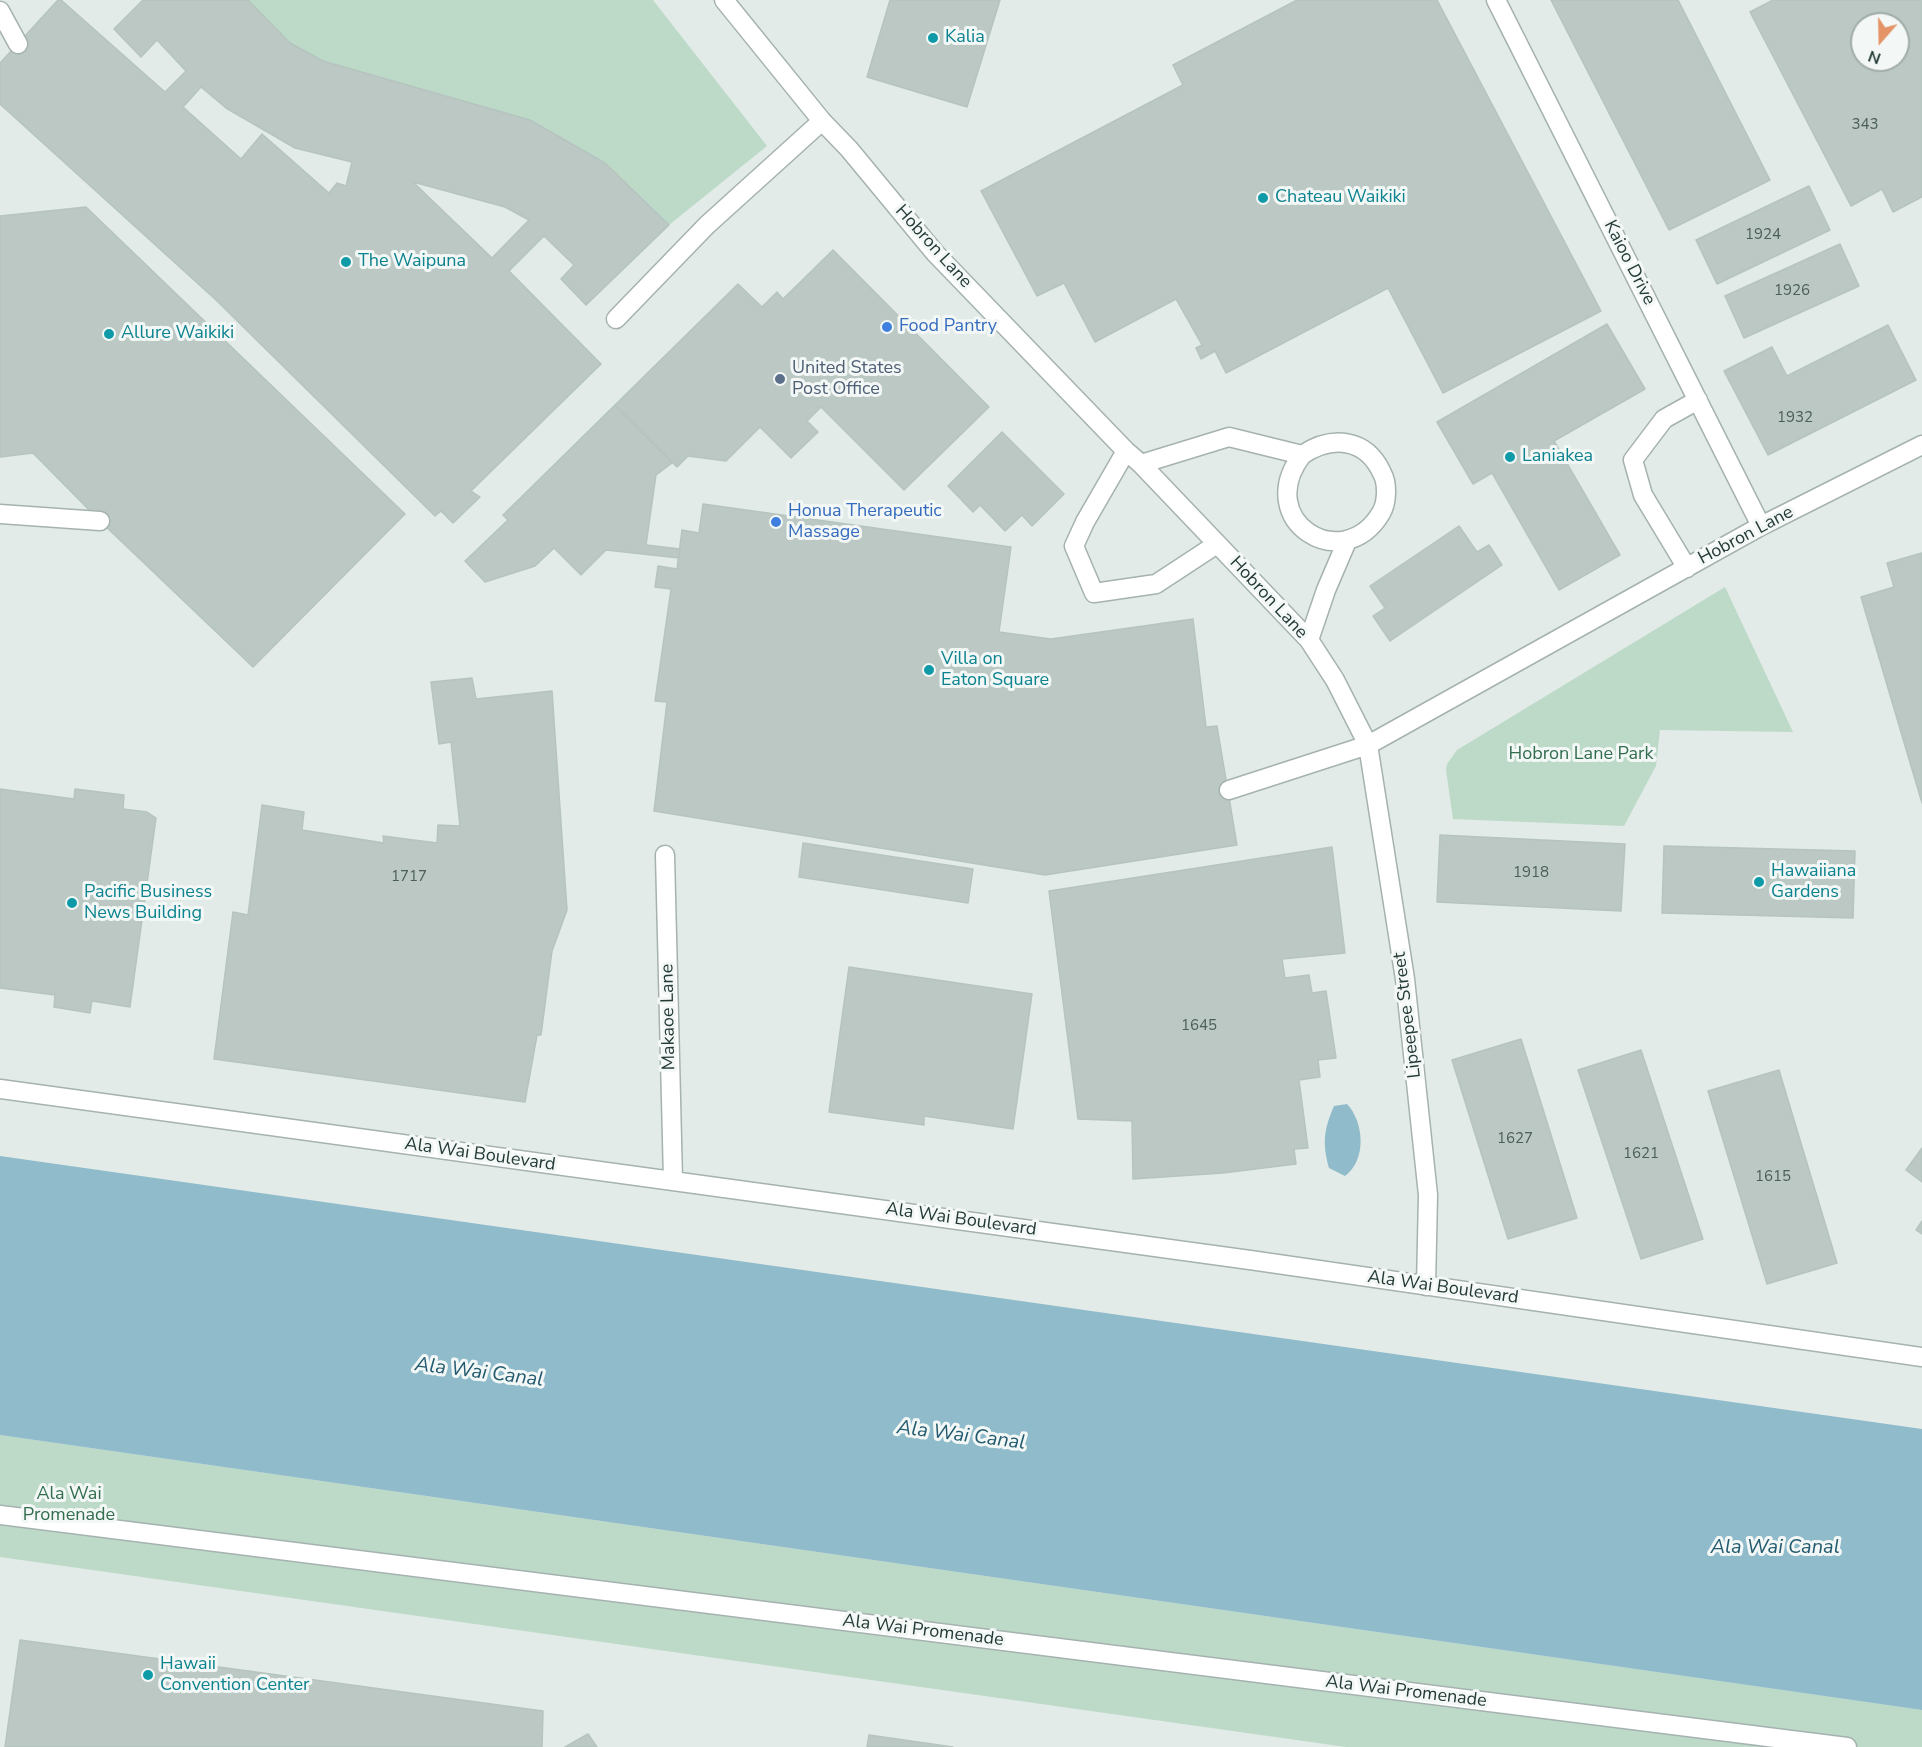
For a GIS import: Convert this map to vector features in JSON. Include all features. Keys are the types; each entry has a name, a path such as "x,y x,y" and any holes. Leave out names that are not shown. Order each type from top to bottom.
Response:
{"street":[{"name":"Hobron Lane","path":"724,0 822,121 935,253 1309,640 1335,680 1368,745 1761,526 1922,445"},
{"name":"Kaioo Drive","path":"1496,0 1761,526"},
{"path":"0,11 18,44"},
{"path":"616,320 707,225 822,121"},
{"path":"1687,568 1643,495 1633,460 1664,419 1698,400"},
{"path":"1141,464 1229,437 1302,455"},
{"path":"1332,442 1349,443 1364,450 1376,462 1384,476 1386,492 1383,509 1375,524 1362,534 1347,541 1331,541 1315,537 1302,528 1292,515 1286,500 1287,483 1292,468 1302,455 1316,446 1332,442"},
{"path":"1126,451 1085,522 1074,546 1094,593 1156,584 1217,544"},
{"path":"0,514 100,521"},
{"path":"1309,640 1326,590 1347,541"},
{"path":"1229,790 1368,745"},
{"name":"Lipeepee Street","path":"1368,745 1405,979 1428,1195 1426,1286"},
{"name":"Makaoe Lane","path":"665,855 673,1180"},
{"name":"Ala Wai Boulevard","path":"0,1089 1250,1260 1922,1357"},
{"name":"Ala Wai Promenade","path":"0,1515 1847,1747"}],"green space":[{"path":"248,0 653,0 767,146 669,225 605,163 530,120 323,61 290,43"},
{"name":"Hobron Lane Park","path":"1725,587 1793,732 1660,730 1656,766 1624,826 1453,819 1446,770 1447,764 1457,750"},
{"name":"Ala Wai Promenade","path":"0,1435 1922,1710 1922,1747 1346,1747 0,1557"}],"water":[{"path":"1347,1104 1357,1121 1361,1141 1357,1161 1345,1176 1329,1168 1325,1143 1326,1129 1334,1106"},
{"name":"Ala Wai Canal","path":"0,1156 1922,1429 1922,1710 0,1435"}],"building":[{"name":"The Waipuna","path":"58,0 61,0 165,92 186,71 157,40 141,57 114,29 143,0 248,0 290,43 323,61 530,120 605,163 669,225 586,305 561,279 574,265 544,236 509,271 601,364 471,491 480,497 453,523 441,511 435,516 216,300 0,104 0,63","holes":["201,87 226,108 295,148 352,162 346,186 337,183 329,193 262,134 241,159 183,107","413,182 505,207 529,220 492,258"]},
{"name":"Kalia","path":"890,0 1000,0 967,107 867,77"},
{"name":"Chateau Waikiki","path":"1297,0 1437,0 1601,311 1443,393 1388,288 1226,373 1215,351 1201,359 1196,348 1202,345 1176,299 1095,342 1064,283 1037,296 981,191 1183,85 1173,65"},
{"path":"1551,0 1678,0 1770,180 1669,230"},
{"path":"1773,0 1922,0 1922,197 1893,212 1882,189 1851,206 1750,12"},
{"path":"1809,186 1830,230 1717,284 1696,240"},
{"name":"Allure Waikiki","path":"86,207 405,514 253,667 100,521 33,453 0,457 0,216"},
{"path":"1840,244 1859,286 1744,338 1725,296"},
{"path":"833,250 989,407 904,490 821,407 807,421 818,432 791,458 760,427 726,461 688,456 677,467 615,405 738,284 762,307 777,292 783,299"},
{"name":"Laniakea","path":"1607,324 1645,389 1554,441 1620,555 1559,590 1492,473 1473,484 1437,422"},
{"path":"1888,325 1916,380 1768,455 1724,371 1772,347 1787,376"},
{"path":"615,405 672,463 656,475 646,545 680,549 679,558 606,550 581,575 554,548 535,566 485,582 465,561 508,520 503,515"},
{"path":"1002,432 1064,494 1032,526 1022,515 1005,531 980,505 973,512 948,486"},
{"name":"Villa on Eaton Square","path":"703,504 1011,547 999,632 1051,639 1193,619 1206,727 1217,726 1237,845 1045,875 654,811 667,702 655,701 671,589 655,587 658,566 677,569 682,530 699,533"},
{"path":"1459,526 1477,552 1489,545 1502,565 1390,641 1373,616 1385,608 1370,586"},
{"path":"1922,553 1922,803 1861,597 1894,587 1887,563"},
{"path":"472,678 476,699 552,691 567,910 552,951 541,1035 537,1035 525,1102 214,1059 233,912 248,915 262,805 304,812 302,830 384,843 383,836 437,843 438,825 460,826 451,742 439,744 431,682"},
{"name":"Pacific Business News Building","path":"0,789 74,799 75,789 124,795 123,809 147,812 156,818 130,1007 92,1001 90,1013 54,1007 55,995 0,988"},
{"path":"1440,835 1625,844 1621,911 1437,902"},
{"path":"803,843 973,869 968,903 799,877"},
{"name":"Hawaiiana Gardens","path":"1664,846 1855,851 1853,918 1662,913"},
{"path":"1332,847 1345,953 1282,959 1285,978 1309,975 1312,993 1326,991 1336,1058 1318,1060 1320,1077 1299,1080 1308,1148 1294,1149 1296,1164 1223,1173 1133,1179 1132,1121 1078,1119 1049,891"},
{"path":"849,967 1032,994 1013,1129 924,1116 924,1125 829,1112"},
{"path":"1521,1039 1577,1218 1508,1239 1452,1060"},
{"path":"1641,1050 1703,1239 1641,1259 1578,1070"},
{"path":"1779,1070 1837,1263 1767,1284 1708,1091"},
{"path":"1922,1148 1922,1182 1906,1170"},
{"path":"1922,1221 1922,1234 1916,1230"},
{"name":"Hawaii Convention Center","path":"20,1640 543,1711 542,1747 5,1747"},
{"path":"588,1734 597,1747 565,1747"},
{"path":"869,1735 953,1747 867,1747"}],"place":[{"name":"Kalia","path":"933,38"},
{"name":"Chateau Waikiki","path":"1263,198"},
{"name":"The Waipuna","path":"346,262"},
{"name":"Food Pantry","path":"887,327"},
{"name":"Allure Waikiki","path":"109,334"},
{"name":"United States Post Office","path":"780,379"},
{"name":"Laniakea","path":"1510,457"},
{"name":"Honua Therapeutic Massage","path":"776,522"},
{"name":"Villa on Eaton Square","path":"929,670"},
{"name":"Hawaiiana Gardens","path":"1759,882"},
{"name":"Pacific Business News Building","path":"72,903"},
{"name":"Hawaii Convention Center","path":"148,1675"}]}
